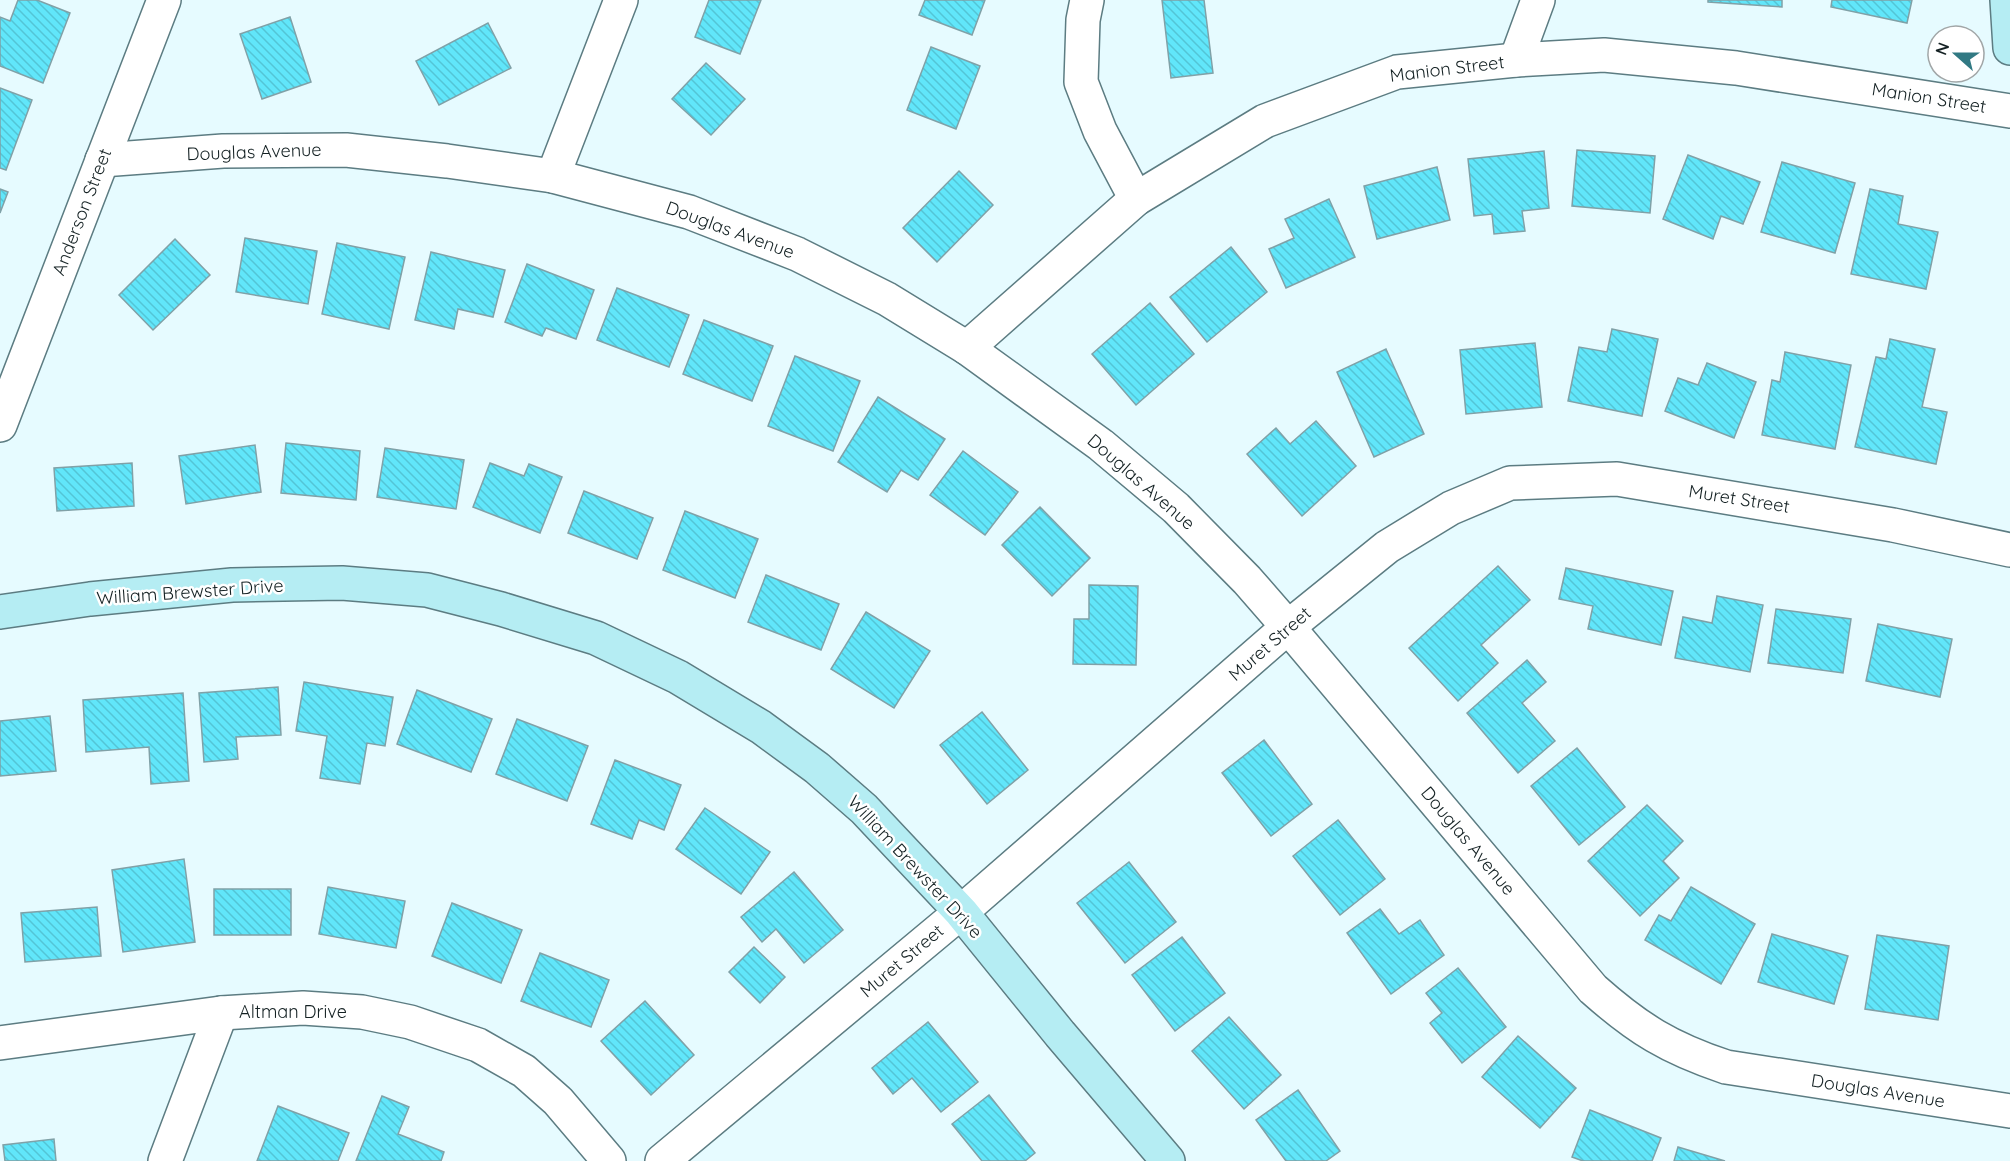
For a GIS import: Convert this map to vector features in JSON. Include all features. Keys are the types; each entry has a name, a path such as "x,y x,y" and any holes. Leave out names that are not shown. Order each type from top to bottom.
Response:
{"street":[{"name":"Anderson Street","path":"0,425 164,0"},
{"path":"553,176 621,0"},
{"path":"1088,0 1083,20 1081,82 1100,131 1136,199"},
{"path":"1516,60 1538,0"},
{"path":"2007,0 2010,48"},
{"name":"Manion Street","path":"967,348 1136,199 1265,121 1396,72 1516,60 1604,55 1736,68 2010,111"},
{"name":"Douglas Avenue","path":"102,160 223,151 346,150 447,161 553,176 689,212 797,254 887,299 967,348 1101,445 1176,508 1247,580 1593,989 1621,1014 1655,1037 1688,1054 1726,1067 2010,1111"},
{"name":"Muret Street","path":"662,1161 961,912 1288,627 1387,547 1451,508 1510,483 1617,479 1893,525 2010,550"},
{"name":"William Brewster Drive","path":"0,612 90,599 232,585 342,583 427,590 533,618 596,638 678,677 761,727 817,768 864,809 961,912 1060,1034 1168,1161"},
{"name":"Altman Drive","path":"0,1043 221,1013 303,1008 362,1012 410,1022 478,1045 524,1071 558,1101 609,1161"},
{"path":"165,1161 221,1013"}],"building":[{"path":"18,0 37,0 70,13 43,83 0,66 0,17 10,21"},
{"path":"709,0 761,0 740,54 695,37"},
{"path":"925,0 985,0 972,35 919,15"},
{"path":"1162,0 1204,0 1213,73 1171,78"},
{"path":"1708,0 1782,0 1782,7 1708,2"},
{"path":"1832,0 1912,0 1907,23 1831,7"},
{"path":"290,17 311,82 262,99 240,34"},
{"path":"488,23 511,68 439,105 416,61"},
{"path":"931,47 980,66 956,129 907,110"},
{"path":"706,63 745,99 711,135 672,99"},
{"path":"0,88 32,100 6,170 0,168"},
{"path":"1577,150 1655,156 1650,213 1572,206"},
{"path":"1544,151 1549,208 1522,211 1525,231 1494,234 1492,214 1474,216 1468,159"},
{"path":"1688,155 1760,182 1743,224 1721,216 1713,239 1663,219"},
{"path":"1782,162 1855,183 1835,253 1761,232"},
{"path":"1437,167 1450,220 1377,239 1364,186"},
{"path":"959,171 993,205 937,262 903,228"},
{"path":"0,189 8,192 0,213"},
{"path":"1870,189 1903,196 1898,224 1938,232 1926,289 1851,274"},
{"path":"1329,199 1355,257 1286,288 1269,249 1294,238 1285,219"},
{"path":"245,238 317,251 308,304 236,292"},
{"path":"175,239 210,275 153,330 119,295"},
{"path":"337,243 405,257 389,329 322,314"},
{"path":"1231,247 1267,292 1207,342 1170,297"},
{"path":"431,252 505,270 493,317 458,309 454,329 415,320"},
{"path":"527,264 594,290 576,339 546,328 542,336 505,322"},
{"path":"617,288 689,315 669,367 597,340"},
{"path":"1150,303 1194,354 1136,405 1092,354"},
{"path":"704,320 773,346 752,401 683,374"},
{"path":"1612,329 1658,339 1642,416 1568,401 1579,347 1607,352"},
{"path":"1890,339 1935,349 1922,407 1947,412 1936,464 1855,447 1876,357 1886,359"},
{"path":"1535,343 1542,407 1466,414 1460,350"},
{"path":"1386,349 1424,434 1374,457 1337,372"},
{"path":"1785,352 1851,365 1835,449 1762,435 1772,380 1780,382"},
{"path":"795,356 860,381 833,451 768,426"},
{"path":"1707,363 1756,382 1734,438 1665,411 1678,378 1698,385"},
{"path":"878,397 945,439 918,480 901,470 887,492 838,462"},
{"path":"1316,421 1356,466 1302,516 1247,454 1276,428 1290,444"},
{"path":"286,443 360,451 356,500 281,493"},
{"path":"255,445 261,492 186,504 179,456"},
{"path":"385,448 464,460 456,509 377,497"},
{"path":"963,451 1018,492 985,535 930,495"},
{"path":"132,463 134,506 57,511 54,468"},
{"path":"490,463 524,476 529,464 562,477 540,533 473,507"},
{"path":"584,491 653,518 637,559 568,533"},
{"path":"1040,507 1090,558 1052,596 1002,545"},
{"path":"685,511 758,539 735,598 663,570"},
{"path":"1498,566 1530,600 1481,645 1498,663 1458,701 1409,648"},
{"path":"1566,568 1673,591 1661,645 1588,629 1593,606 1559,599"},
{"path":"766,575 839,604 821,650 748,622"},
{"path":"1089,585 1138,586 1136,665 1073,664 1074,619 1089,619"},
{"path":"1717,596 1763,605 1750,672 1675,658 1683,617 1712,623"},
{"path":"1776,609 1851,619 1843,673 1768,663"},
{"path":"866,612 930,651 894,708 831,669"},
{"path":"1878,624 1952,639 1940,697 1866,681"},
{"path":"1527,660 1546,682 1522,703 1555,741 1518,773 1467,713"},
{"path":"304,682 393,697 385,746 367,743 360,784 320,778 327,736 296,731"},
{"path":"278,687 281,735 236,737 238,759 204,762 199,693"},
{"path":"417,690 492,719 471,772 397,744"},
{"path":"183,693 189,781 151,784 149,747 86,752 83,700"},
{"path":"982,712 1028,770 987,804 940,745"},
{"path":"50,716 56,771 0,776 0,721"},
{"path":"517,719 588,746 567,801 496,774"},
{"path":"1264,740 1312,804 1271,836 1222,773"},
{"path":"1577,748 1625,807 1579,845 1531,786"},
{"path":"615,760 681,785 664,830 639,820 632,839 591,824"},
{"path":"1647,805 1683,841 1663,861 1679,878 1640,916 1588,861"},
{"path":"705,808 770,852 741,894 676,849"},
{"path":"1338,820 1385,879 1340,915 1293,856"},
{"path":"184,859 195,942 123,952 112,870"},
{"path":"1129,862 1176,922 1125,963 1077,903"},
{"path":"794,872 843,930 804,963 776,929 762,942 741,917"},
{"path":"328,887 405,901 396,948 319,934"},
{"path":"1691,887 1755,924 1721,984 1645,940 1659,915 1671,921"},
{"path":"214,889 291,889 291,935 214,935"},
{"path":"452,903 522,930 501,983 432,956"},
{"path":"97,907 101,956 25,962 21,913"},
{"path":"1380,909 1399,934 1420,920 1444,955 1391,994 1347,933"},
{"path":"1772,934 1848,956 1834,1004 1758,982"},
{"path":"1877,935 1949,946 1938,1020 1865,1009"},
{"path":"1182,937 1225,993 1175,1031 1132,975"},
{"path":"754,947 785,977 760,1003 729,972"},
{"path":"540,953 609,980 591,1027 521,1001"},
{"path":"1458,968 1506,1027 1462,1063 1430,1023 1442,1013 1426,993"},
{"path":"645,1001 694,1055 651,1095 601,1041"},
{"path":"1229,1017 1281,1075 1244,1109 1192,1051"},
{"path":"928,1022 978,1082 941,1112 912,1078 893,1094 872,1068"},
{"path":"1518,1036 1576,1088 1540,1128 1482,1077"},
{"path":"1298,1090 1340,1151 1326,1161 1286,1161 1256,1120"},
{"path":"989,1095 1035,1153 1025,1161 982,1161 952,1124"},
{"path":"382,1096 409,1107 398,1134 444,1152 441,1161 356,1161"},
{"path":"278,1106 349,1133 338,1161 257,1161"},
{"path":"1590,1110 1661,1138 1652,1161 1583,1161 1572,1157"},
{"path":"54,1139 56,1161 5,1161 3,1145"},
{"path":"1678,1147 1725,1161 1674,1161"}]}
